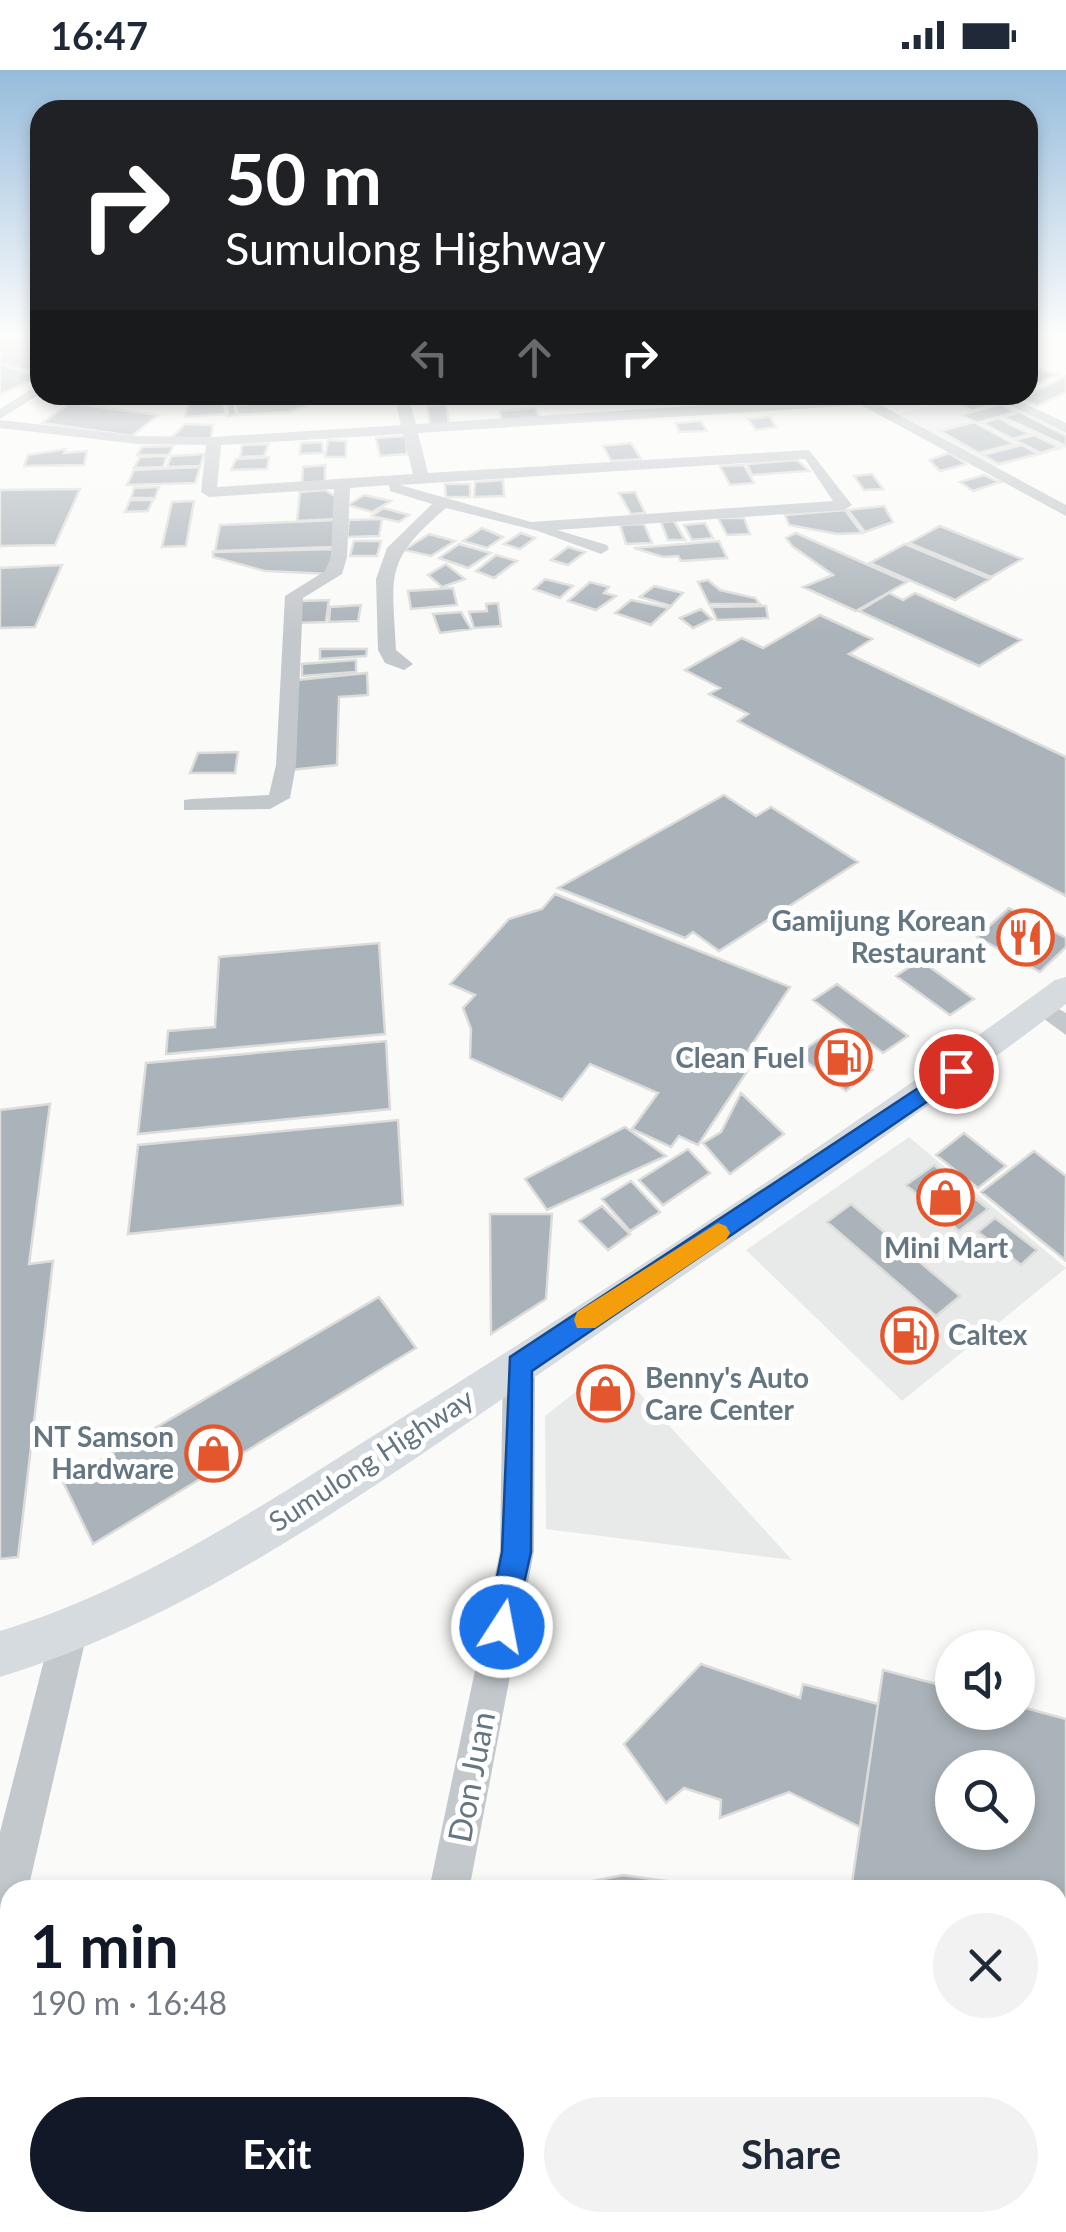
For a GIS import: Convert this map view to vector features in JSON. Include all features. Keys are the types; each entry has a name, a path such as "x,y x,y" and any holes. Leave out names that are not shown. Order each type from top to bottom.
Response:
{"main road":[{"name":"Sumulong Highway","path":"0,1654 69,1633 241,1543 519,1365 1058,1007"}],"street":[{"path":"94,435 214,441 322,435"},
{"path":"410,435 422,479"},
{"path":"530,527 844,505 808,454 714,435"},
{"path":"214,441 209,492 422,479 721,435"},
{"path":"925,435 1066,512"},
{"path":"374,482 601,549"},
{"path":"192,805 270,803 279,798 286,765 294,596 334,574 340,557 342,484"},
{"path":"404,664 392,659 387,650 384,561 397,540 443,502"},
{"name":"Don Juan","path":"451,1880 517,1552 519,1365"},
{"path":"8,1880 69,1633"}],"shaded area":[{"path":"934,435 1066,435 1066,448 992,468"},
{"name":"Caltex","path":"909,1137 1066,1268 902,1401 746,1250"},
{"path":"612,1363 792,1560 546,1529 545,1416"}],"building":[{"path":"174,435 212,435 211,439 170,439"},
{"path":"947,435 997,435 1014,444 979,453"},
{"path":"1034,435 1059,447 1041,453 1015,440"},
{"path":"1042,435 1064,435 1066,446"},
{"path":"406,436 407,454 380,456 376,438"},
{"path":"328,440 346,441 346,457 325,457"},
{"path":"322,442 323,453 300,454 301,443"},
{"path":"631,443 641,459 611,461 603,446"},
{"path":"269,444 264,456 240,457 242,445"},
{"path":"1022,445 1038,454 999,464 983,455"},
{"path":"173,446 169,455 137,455 142,447"},
{"path":"66,449 64,453 87,451 84,465 24,466 28,455"},
{"path":"949,453 966,464 940,471 929,460"},
{"path":"204,454 200,466 167,467 171,456"},
{"path":"167,456 163,467 134,468 140,457"},
{"path":"269,457 267,469 231,470 236,459"},
{"path":"797,460 809,471 752,475 747,464"},
{"path":"325,465 325,482 302,483 303,467"},
{"path":"744,465 754,483 730,485 720,466"},
{"path":"200,467 195,483 127,485 134,470"},
{"path":"872,474 883,489 864,490 854,476"},
{"path":"984,475 1000,482 973,491 960,482"},
{"path":"503,480 504,496 474,497 475,482"},
{"path":"445,484 470,484 470,497 446,497"},
{"path":"159,487 155,498 131,498 134,488"},
{"path":"80,489 55,545 0,546 0,490"},
{"path":"325,490 336,497 337,519 297,521 300,492"},
{"path":"635,492 645,513 631,514 619,493"},
{"path":"364,495 391,501 372,512 348,505"},
{"path":"130,500 153,500 148,511 125,512"},
{"path":"194,501 186,546 162,547 172,502"},
{"path":"884,506 893,522 865,532 848,510"},
{"path":"383,508 409,515 399,522 372,516"},
{"path":"845,510 862,533 837,534 789,525 785,515"},
{"path":"718,518 744,518 750,534 727,535"},
{"path":"382,519 379,536 347,537 349,520"},
{"path":"337,520 335,547 215,551 220,525"},
{"path":"674,521 685,540 668,540 661,522"},
{"path":"705,523 713,538 692,540 684,525"},
{"path":"644,524 652,543 626,544 620,525"},
{"path":"940,526 1022,559 991,577 909,543"},
{"path":"482,528 503,537 487,548 463,541"},
{"path":"521,533 535,538 520,549 504,544"},
{"path":"796,533 907,582 856,611 803,587 833,575 792,546 786,538"},
{"path":"429,534 455,541 431,556 404,550"},
{"path":"354,541 381,541 377,556 350,556"},
{"path":"719,541 727,558 681,561 678,556 663,557 634,548"},
{"path":"459,544 491,553 468,568 439,558"},
{"path":"905,544 990,579 955,600 870,563"},
{"path":"568,547 585,552 568,565 551,560"},
{"path":"333,549 330,574 265,571 213,557 213,552"},
{"path":"496,555 517,561 494,578 476,571"},
{"path":"446,564 465,579 442,587 428,575"},
{"path":"62,565 35,627 0,628 0,568"},
{"path":"545,579 573,586 560,598 534,589"},
{"path":"708,580 720,590 755,598 760,604 709,604 698,582"},
{"path":"590,582 609,587 604,593 616,596 596,610 568,601"},
{"path":"654,586 683,593 671,606 640,597"},
{"path":"453,588 457,605 411,609 408,591"},
{"path":"889,593 903,600 915,593 1021,640 979,666 859,611"},
{"path":"329,600 326,622 295,623 299,601"},
{"path":"631,600 669,608 651,625 615,613"},
{"path":"498,603 501,626 474,628 469,612 487,611 486,604"},
{"path":"361,605 358,621 329,622 330,607"},
{"path":"766,606 768,618 717,620 711,607"},
{"path":"701,609 712,619 693,628 680,618"},
{"path":"461,612 471,629 440,633 433,614"},
{"path":"820,615 872,639 849,654 1066,757 1066,896 738,721 748,714 709,694 720,688 685,670 742,638 763,648"},
{"path":"320,649 367,649 366,656 320,659"},
{"path":"356,660 356,672 302,676 302,664"},
{"path":"367,673 368,695 339,697 337,765 290,770 297,680"},
{"path":"238,752 235,773 190,773 198,753"},
{"path":"724,795 756,816 771,807 858,862 719,951 693,932 685,938 558,888"},
{"path":"555,894 790,987 738,1066 748,1070 698,1145 679,1136 671,1147 632,1129 658,1093 590,1064 562,1100 470,1058 471,1029 463,1008 475,995 450,984 509,919 542,909"},
{"path":"1009,908 1066,938 1066,947 1040,972 977,937"},
{"path":"379,943 385,1034 166,1054 168,1031 215,1027 219,957"},
{"path":"920,960 974,999 950,1015 896,976"},
{"path":"837,984 908,1036 883,1053 813,1000"},
{"path":"825,1035 873,1070 846,1091 797,1055"},
{"path":"386,1041 390,1109 138,1134 146,1063"},
{"path":"741,1093 784,1134 730,1174 703,1143 721,1132"},
{"path":"50,1104 29,1264 53,1261 18,1557 0,1559 0,1110"},
{"path":"398,1120 403,1205 128,1234 138,1145"},
{"path":"625,1127 666,1156 547,1210 525,1179"},
{"path":"964,1133 1006,1166 978,1188 936,1155"},
{"path":"688,1149 710,1173 663,1205 639,1180"},
{"path":"1034,1151 1066,1176 1065,1260 981,1192"},
{"name":"Mini Mart","path":"934,1165 988,1209 959,1231 906,1185"},
{"path":"631,1181 660,1212 630,1231 602,1199"},
{"path":"851,1204 960,1296 936,1316 827,1222"},
{"path":"602,1206 630,1234 608,1250 579,1221"},
{"path":"490,1214 552,1214 546,1299 491,1334"},
{"path":"995,1218 1037,1250 1021,1265 978,1232"},
{"path":"379,1297 416,1348 93,1544 63,1482"},
{"path":"701,1664 800,1698 803,1684 878,1704 860,1827 789,1792 720,1818 721,1800 684,1788 666,1803 624,1744"},
{"path":"883,1670 935,1684 935,1730 1035,1730 1035,1711 1066,1719 1066,1880 852,1880"},
{"path":"623,1875 659,1880 598,1880"}],"slow traffic":[{"path":"586,1320 718,1233"}],"place":[{"name":"Gamijung Korean Restaurant","path":"1025,937"},
{"name":"Clean Fuel","path":"844,1058"},
{"name":"Mini Mart","path":"946,1197"},
{"name":"Caltex","path":"909,1335"},
{"name":"Benny's Auto Care Center","path":"606,1394"},
{"name":"NT Samson Hardware","path":"213,1453"}],"route":[{"path":"502,1627 517,1552 519,1365 956,1071"}]}
